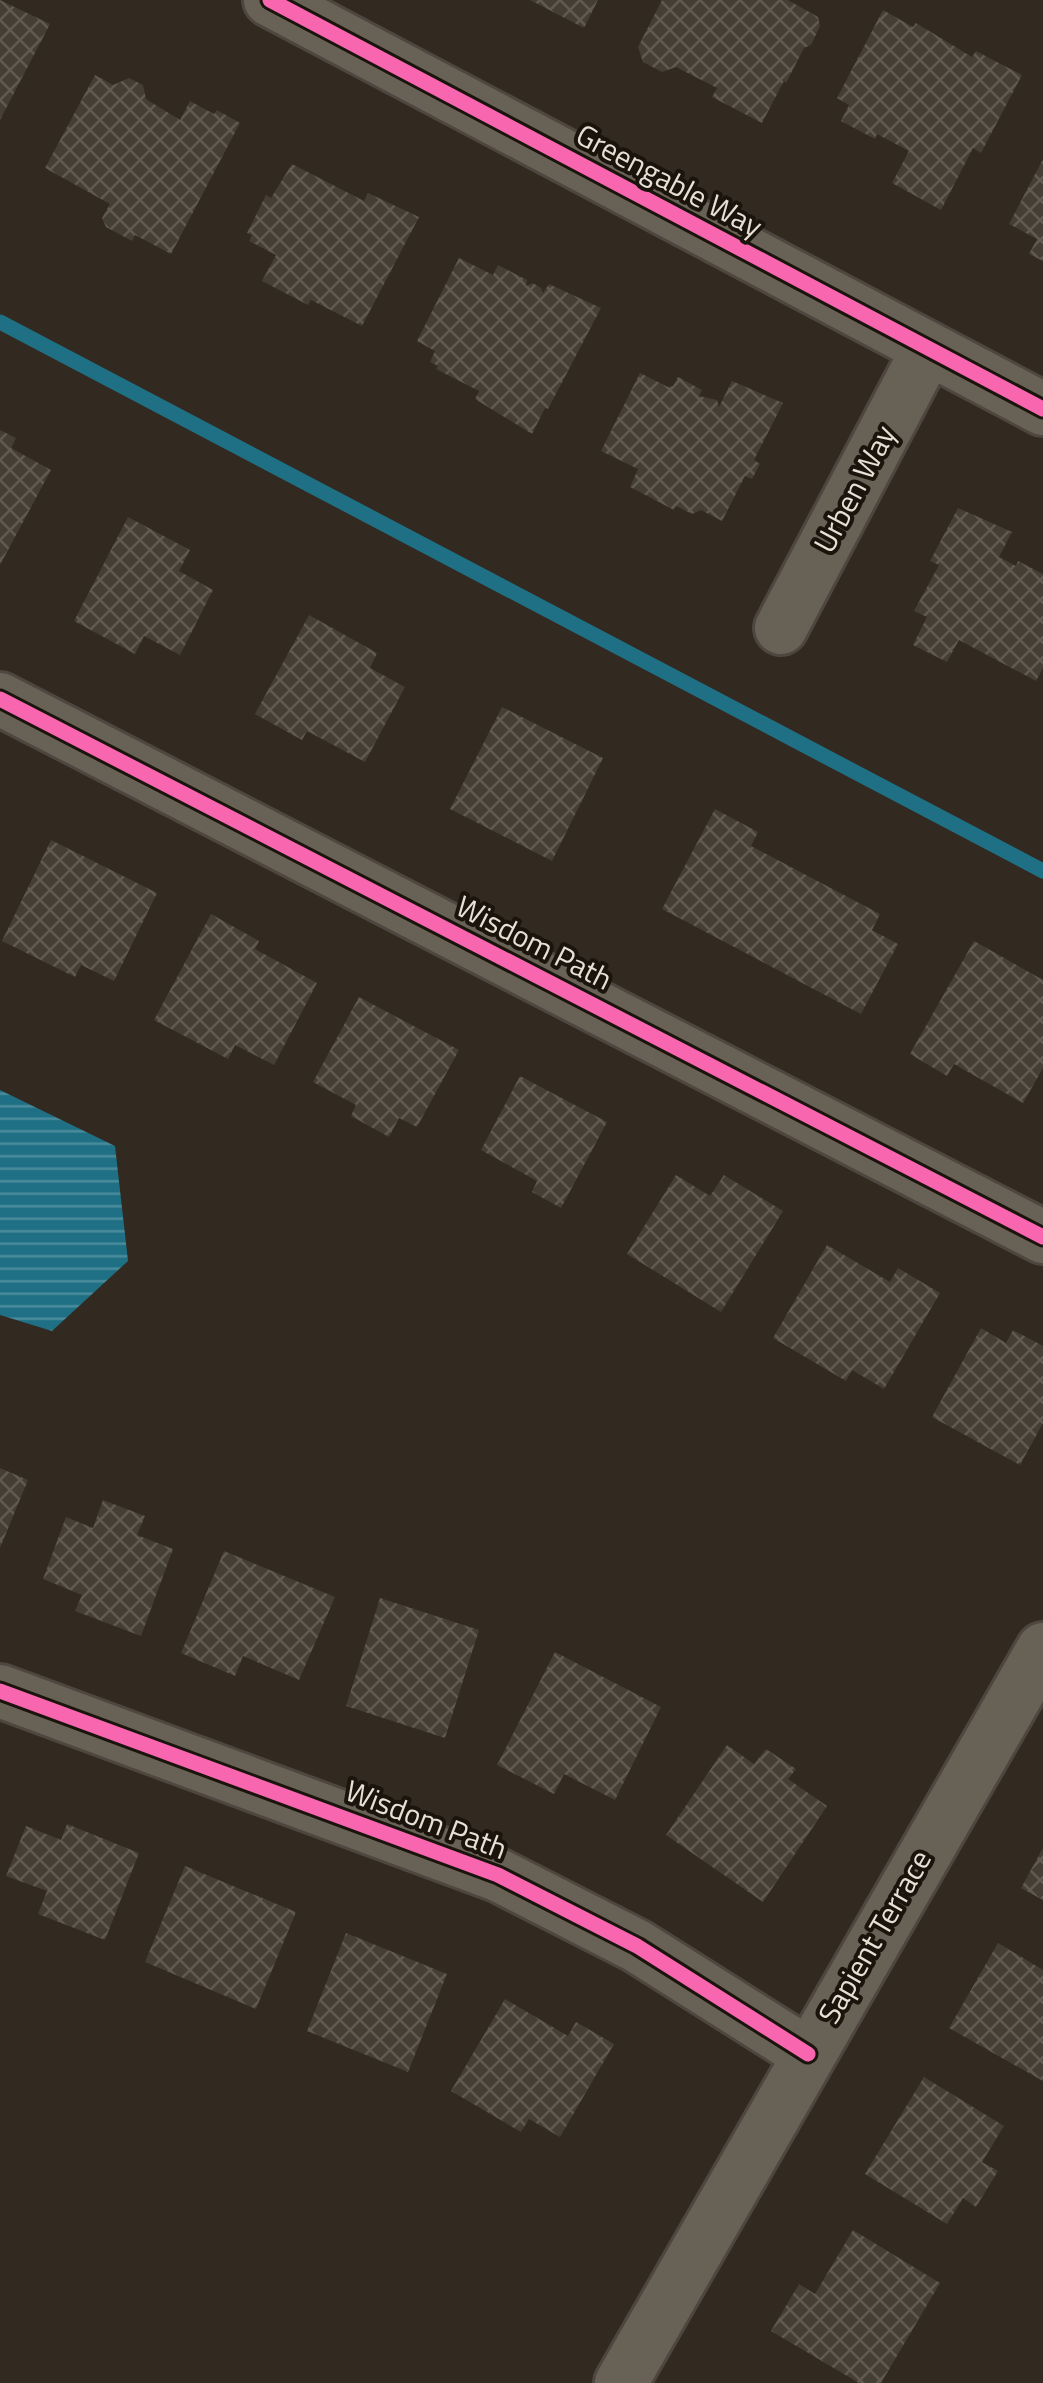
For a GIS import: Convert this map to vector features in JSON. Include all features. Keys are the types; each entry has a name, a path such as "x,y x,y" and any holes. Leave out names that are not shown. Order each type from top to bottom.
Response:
{"street":[{"name":"Greengable Way","path":"270,0 1043,409"},
{"name":"Urben Way","path":"780,628 928,350"},
{"name":"Wisdom Path","path":"0,699 1043,1237"},
{"name":"Sapient Terrace","path":"620,2383 1043,1649"},
{"name":"Wisdom Path","path":"0,1691 498,1875 637,1946 808,2054"}],"water":[{"path":"0,1090 115,1146 128,1261 52,1331 0,1315"}],"building":[{"path":"0,0 50,24 0,120"},
{"path":"530,0 598,0 584,28"},
{"path":"662,0 788,0 818,17 820,26 762,123 712,97 717,88 676,67 662,72 643,62 638,47"},
{"path":"883,10 913,27 916,23 972,57 976,51 1022,75 981,153 973,148 941,210 892,183 909,151 841,121 849,105 837,98"},
{"path":"95,75 113,85 129,78 143,85 146,99 180,120 190,101 240,123 171,254 135,235 132,241 106,227 102,218 110,204 45,168"},
{"path":"1043,159 1043,261 1029,254 1037,239 1009,224"},
{"path":"292,164 364,201 368,193 419,217 362,326 311,300 308,305 262,281 276,255 249,241 252,235 247,233 266,195 271,198"},
{"path":"459,258 493,275 498,265 527,280 526,286 533,283 543,293 549,284 601,308 532,434 475,399 479,391 436,369 438,366 430,362 435,351 417,341"},
{"path":"640,373 668,387 678,377 702,390 699,396 717,400 719,407 732,381 783,403 754,460 760,464 752,479 745,476 722,521 701,510 692,514 676,506 674,510 630,487 638,469 601,451"},
{"path":"0,430 16,438 11,448 51,470 0,565"},
{"path":"958,508 1012,532 999,557 1016,566 1018,561 1043,574 1043,668 1036,681 959,640 947,662 913,645 927,617 914,611 939,565 930,561"},
{"path":"128,517 190,550 179,571 213,590 180,655 144,636 135,654 74,621"},
{"path":"309,615 377,653 370,668 405,687 365,762 307,731 302,740 255,714"},
{"path":"502,707 603,758 552,861 450,809"},
{"path":"715,809 758,832 751,846 880,914 872,930 898,944 861,1014 662,909"},
{"path":"51,840 157,893 114,981 81,965 75,977 2,941"},
{"path":"211,914 259,941 255,949 317,983 274,1065 235,1045 228,1059 154,1020"},
{"path":"974,941 1043,980 1043,1068 1023,1103 954,1064 947,1076 910,1054"},
{"path":"359,997 459,1050 417,1127 399,1118 389,1137 351,1116 356,1105 313,1082"},
{"path":"520,1076 607,1122 561,1208 532,1192 537,1181 481,1150"},
{"path":"676,1175 710,1196 724,1175 783,1211 721,1312 627,1254"},
{"path":"827,1245 890,1282 898,1268 940,1293 884,1389 852,1370 846,1381 773,1338"},
{"path":"981,1328 1006,1343 1013,1330 1043,1346 1043,1423 1020,1465 932,1417"},
{"path":"0,1468 28,1480 0,1548"},
{"path":"103,1500 145,1516 137,1535 173,1549 141,1636 75,1611 82,1595 43,1579 66,1517 93,1528"},
{"path":"224,1551 335,1597 299,1680 243,1656 235,1676 181,1653"},
{"path":"380,1598 479,1630 445,1738 346,1706"},
{"path":"555,1652 661,1707 615,1800 564,1774 554,1794 497,1765"},
{"path":"727,1745 754,1764 766,1749 796,1769 788,1779 827,1806 763,1902 666,1835"},
{"path":"67,1824 139,1853 105,1940 38,1914 47,1891 6,1876 26,1826 61,1840"},
{"path":"1043,1848 1043,1900 1021,1888"},
{"path":"185,1866 296,1912 256,2009 145,1962"},
{"path":"346,1933 447,1974 408,2072 307,2031"},
{"path":"998,1943 1043,1970 1043,2081 949,2028"},
{"path":"505,1999 568,2036 576,2022 614,2044 560,2137 529,2119 521,2132 451,2091"},
{"path":"924,2077 1004,2126 982,2162 998,2171 976,2207 963,2198 947,2224 865,2174"},
{"path":"853,2230 940,2283 881,2383 859,2383 771,2331 799,2284 815,2294"}],"waterway":[{"path":"0,322 1043,871"}],"cycle path":[{"path":"270,0 1043,409"},
{"path":"0,699 1043,1237"},
{"path":"0,1691 498,1875 637,1946 808,2054"}]}
